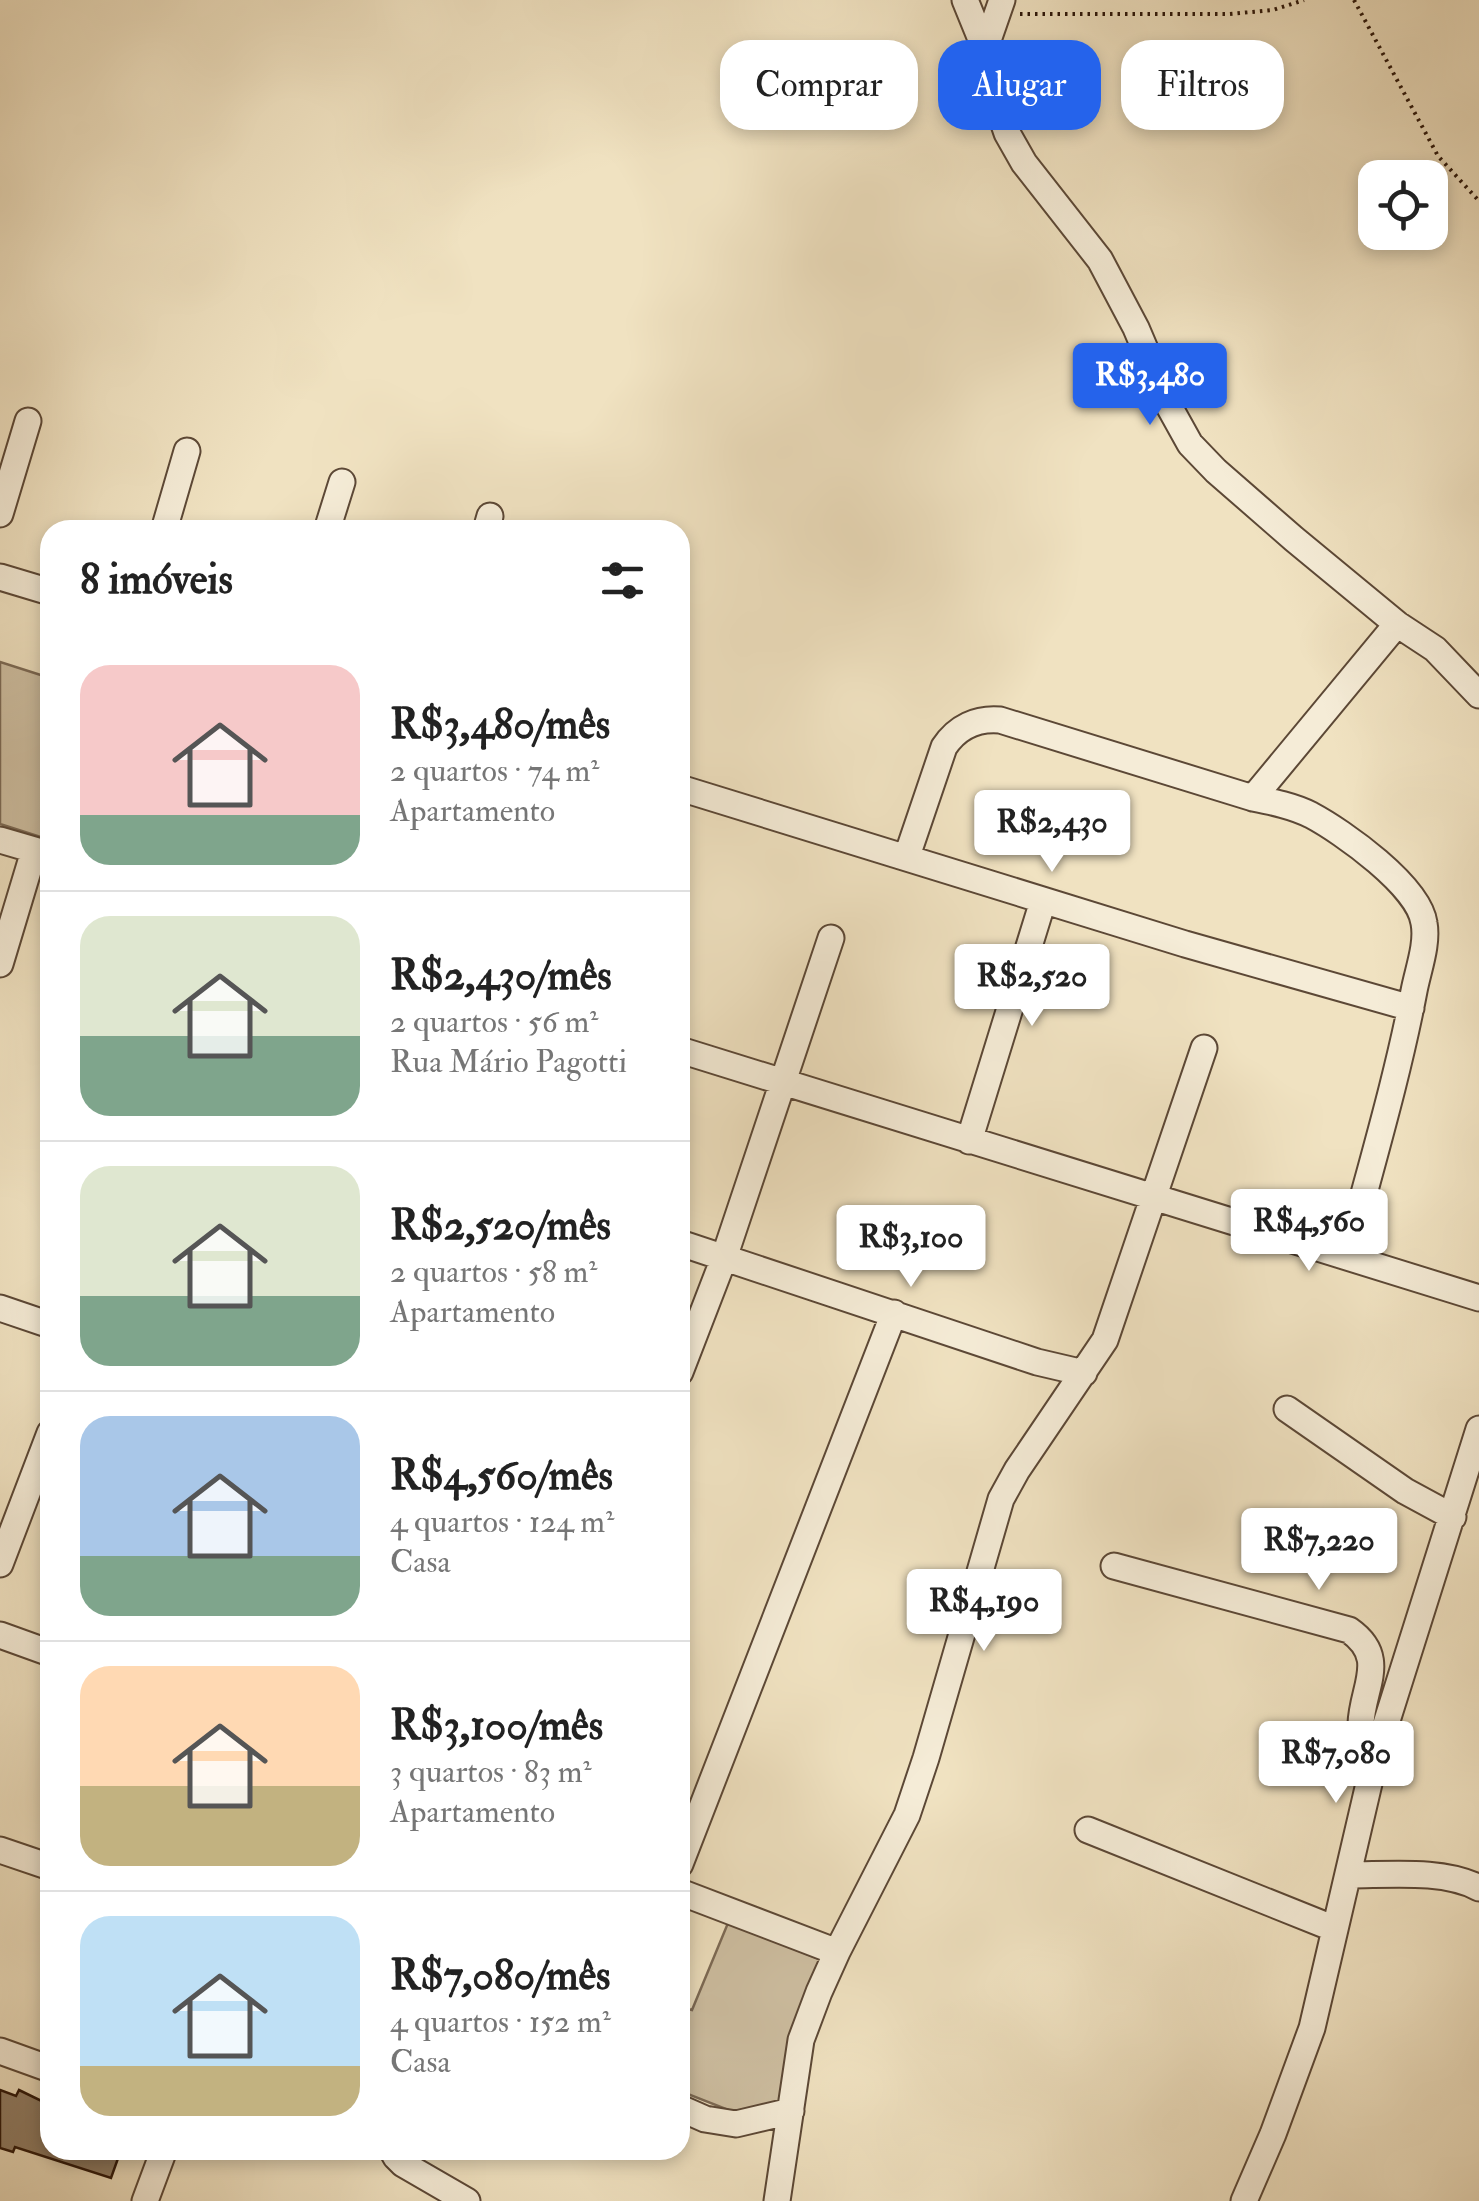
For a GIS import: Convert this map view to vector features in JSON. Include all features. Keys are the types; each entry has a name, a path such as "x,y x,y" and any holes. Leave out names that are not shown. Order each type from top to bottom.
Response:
{"street":[{"path":"964,0 981,40"},
{"path":"988,40 999,7"},
{"path":"1006,130 1024,162 1100,260 1190,444 1242,495 1397,624 1434,649 1479,695"},
{"path":"0,514 28,421"},
{"path":"167,520 187,451"},
{"path":"330,520 342,482"},
{"path":"0,578 40,589"},
{"path":"1253,798 1397,624"},
{"path":"906,856 944,747 960,730 988,719 1286,805 1312,816 1401,882 1421,912 1424,943 1347,1257"},
{"path":"690,791 1043,901 1411,1008"},
{"path":"0,840 40,852"},
{"path":"0,964 40,858"},
{"path":"969,1141 1043,901"},
{"path":"690,1346 724,1258 830,938"},
{"path":"777,2201 801,2040 837,1952 907,1815 1001,1498 1105,1340 1204,1048"},
{"path":"690,1053 1479,1298"},
{"path":"690,1246 1084,1374"},
{"path":"0,1308 40,1322"},
{"path":"690,1838 894,1313"},
{"path":"1286,1410 1404,1491 1452,1517"},
{"path":"1244,2201 1312,2028 1374,1762 1479,1429"},
{"path":"0,1564 40,1459"},
{"path":"1114,1566 1349,1630 1361,1638 1372,1668 1361,1726 1374,1762"},
{"path":"0,1635 40,1650"},
{"path":"1088,1830 1335,1928"},
{"path":"0,1850 40,1864"},
{"path":"1349,1875 1462,1879 1479,1888"},
{"path":"690,1896 837,1952"},
{"path":"0,2051 40,2065"},
{"path":"690,2112 736,2124 791,2111"},
{"path":"145,2201 160,2160"},
{"path":"398,2160 467,2201"}],"path":[{"path":"999,7 1230,14 1274,10 1304,0"},
{"path":"1354,0 1438,156 1479,202"}],"shaded area":[{"path":"0,662 40,675 40,837 0,824"},
{"path":"728,1923 822,1960 781,2103 741,2115 690,2095 692,2010"}],"building":[{"path":"0,2090 16,2096 19,2090 40,2100 40,2155 15,2147 13,2152 0,2148"},
{"path":"55,2160 117,2160 111,2178"}]}
